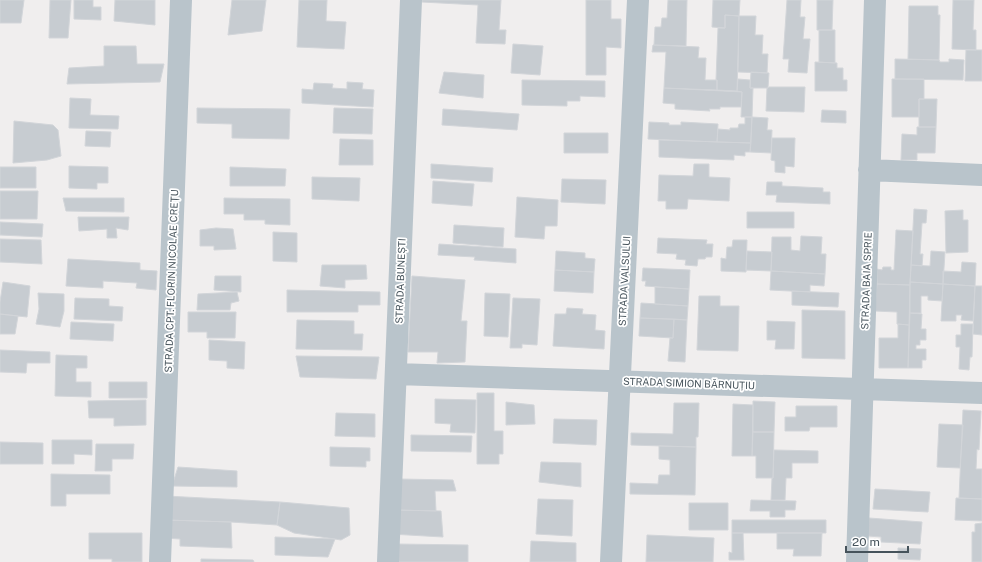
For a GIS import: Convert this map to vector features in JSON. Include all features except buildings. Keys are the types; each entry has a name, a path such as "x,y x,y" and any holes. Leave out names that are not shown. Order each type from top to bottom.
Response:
{"street":[{"name":"STRADA CPT. FLORIN NICOLAE CREȚU","path":"160,562 181,0"},
{"name":"STRADA BUNEȘTI","path":"388,562 411,0"},
{"name":"STRADA VALSULUI","path":"611,562 638,0"},
{"name":"STRADA BAIA SPRIE","path":"856,562 875,0"},
{"path":"869,170 982,176"},
{"name":"STRADA SIMION BĂRNUȚIU","path":"396,374 982,393"}]}
